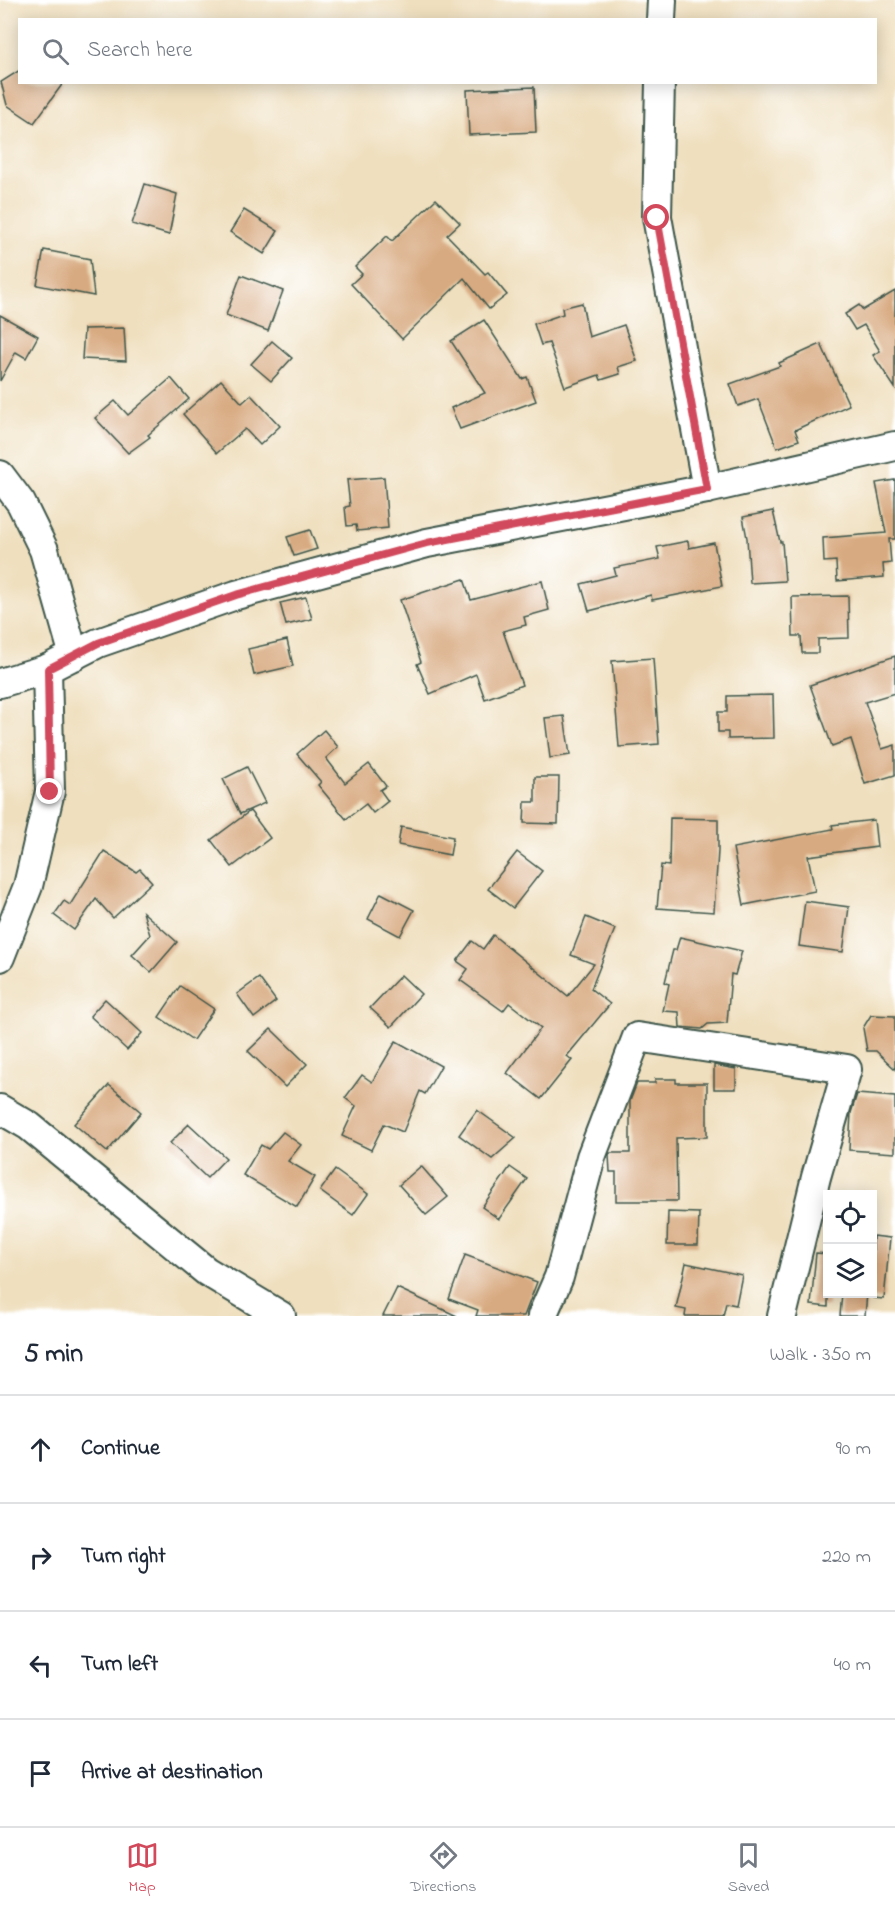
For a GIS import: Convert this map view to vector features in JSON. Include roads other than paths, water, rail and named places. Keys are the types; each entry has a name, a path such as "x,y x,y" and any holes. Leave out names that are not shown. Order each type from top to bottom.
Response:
{"street":[{"path":"661,18 662,0"},
{"path":"660,84 657,218 707,489"},
{"path":"0,683 48,669 98,643 236,595 427,543 707,489 895,446"},
{"path":"0,475 21,502 44,550 74,656"},
{"path":"0,957 28,886 50,792 48,669"},
{"path":"542,1316 558,1277 591,1157 637,1037 847,1069 816,1176 782,1316"},
{"path":"0,1109 29,1126 207,1271 281,1316"}]}
